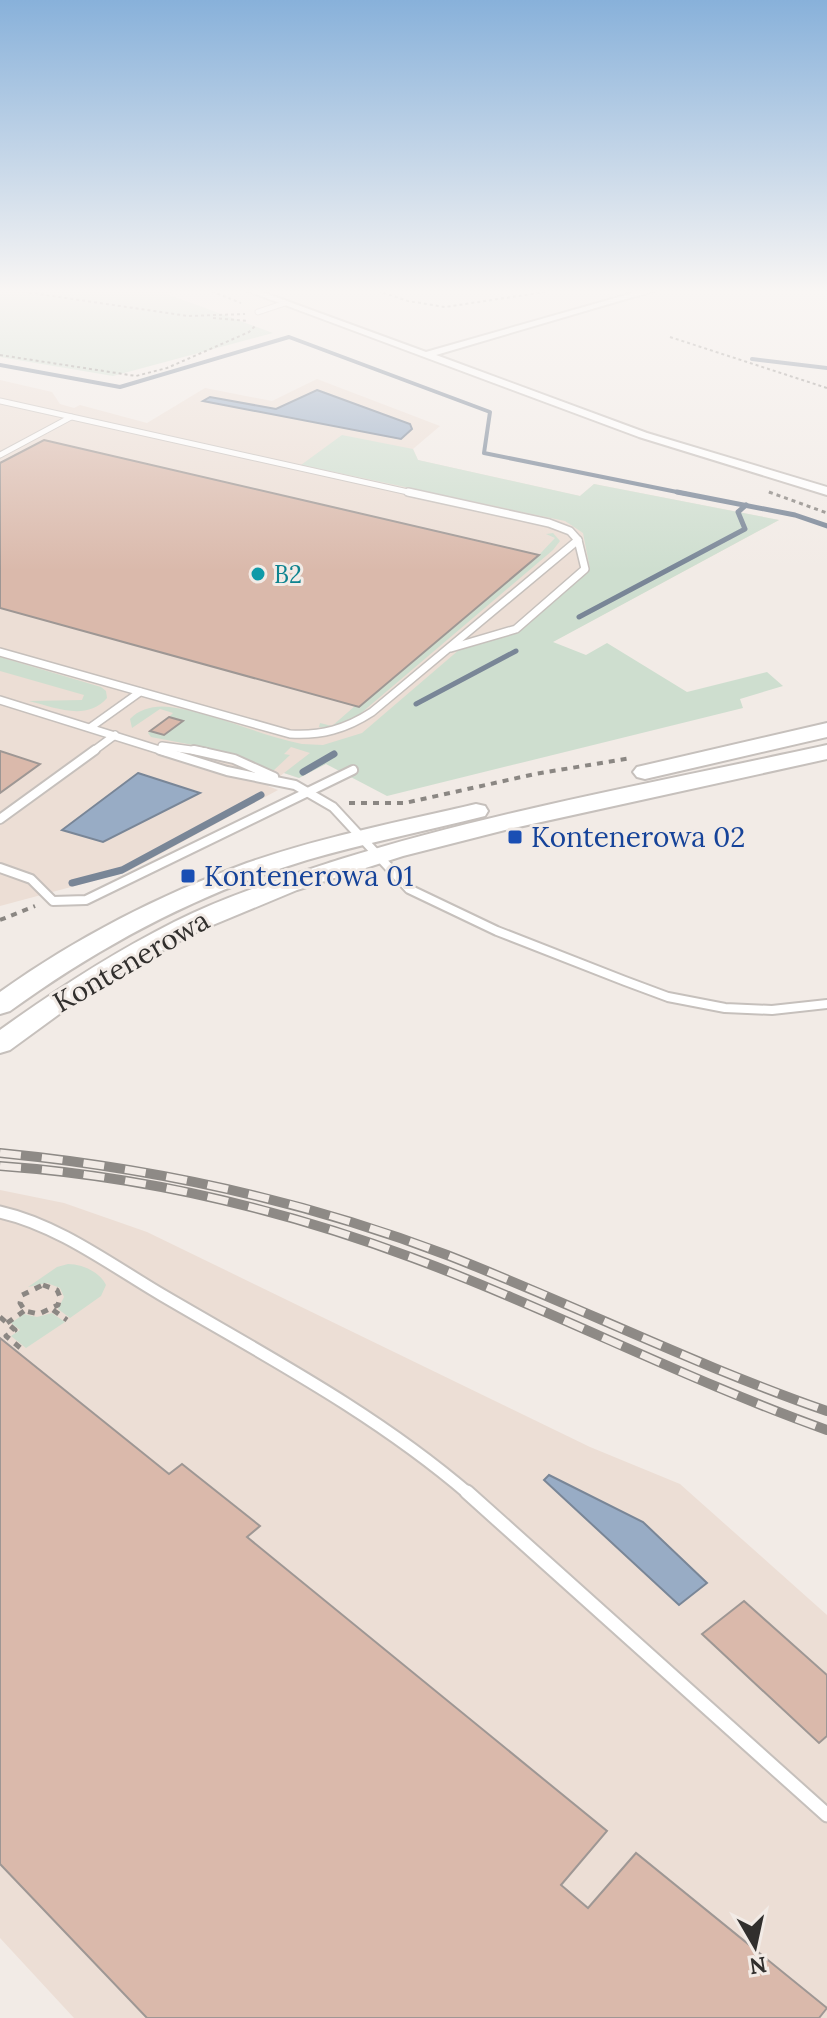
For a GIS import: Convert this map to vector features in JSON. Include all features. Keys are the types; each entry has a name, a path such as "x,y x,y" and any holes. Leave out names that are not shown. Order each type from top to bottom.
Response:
{"main road":[{"name":"Kontenerowa","path":"0,1044 97,973 158,939 369,848 827,730"},
{"name":"Kontenerowa","path":"0,1005 88,946 181,898 244,873 827,752"}],"street":[{"path":"502,383 643,435 827,491"},
{"path":"770,476 796,492 827,503"}],"lane":[{"path":"0,401 549,523 570,531 578,540 585,569 516,629 448,649"},
{"path":"0,455 71,417"},
{"path":"0,652 290,734 328,734 351,726 372,712 578,540"},
{"path":"91,727 140,692"},
{"path":"0,700 227,771 276,779"},
{"path":"0,819 115,735"},
{"path":"150,745 214,753 252,766 310,793 333,807 409,889 497,931 668,997 725,1008 827,1004"},
{"path":"0,868 31,879 49,899 64,903 93,898 353,770"},
{"path":"0,1212 27,1218 75,1244 401,1438 467,1492 827,1815"}],"path":[{"path":"333,807 363,799 387,804 405,803 524,776 633,757"},
{"path":"0,920 49,899"},
{"path":"7,1323 25,1311 39,1314 53,1310 60,1301 60,1294 54,1287 43,1285 31,1288 23,1294 20,1303 25,1311"},
{"path":"53,1310 67,1320"},
{"path":"0,1317 15,1330 6,1336 24,1351"}],"shaded area":[{"path":"0,383 52,392 60,404 74,408 80,405 147,423 205,388 272,401 308,383 328,383 440,426 413,449 418,460 580,496 594,484 779,520 299,778 284,773 268,786 278,790 127,872 0,906"},
{"path":"0,1190 64,1203 147,1232 590,1447 680,1484 827,1615 827,2018 74,2018 0,1938"}],"green space":[{"path":"342,435 413,449 418,460 580,496 594,484 779,520 553,642 586,655 607,643 687,692 767,672 783,686 740,699 743,708 387,796 326,764 299,778 284,773 310,753 291,747 284,754 290,755 273,771 219,750 151,737 150,731 165,735 182,721 169,717 173,713 160,709 132,728 130,719 138,712 165,706 203,714 302,744 323,745 362,733 460,649 517,633 590,569 583,533 565,521 301,465"},
{"path":"553,533 560,541 553,550 360,714 341,724 330,727 319,727 320,723 332,726 355,706 359,707 538,556 555,538 546,534"},
{"path":"0,657 101,687 106,691 107,698 99,705 80,711 29,701 82,700 84,695 0,671"},
{"path":"68,1264 90,1270 100,1276 106,1285 101,1296 70,1318 58,1309 64,1297 60,1288 47,1283 28,1287 57,1267"},
{"path":"52,1313 65,1322 26,1348 11,1336 20,1330 11,1323 24,1314 37,1317"}],"water":[{"path":"317,390 410,424 412,429 401,439 203,401 210,397 276,409"},
{"path":"138,773 200,793 103,842 62,830"},
{"path":"549,1475 643,1522 707,1583 679,1605 544,1480"}],"building":[{"name":"B2","path":"44,440 539,555 359,707 0,608 0,463"},
{"path":"169,717 183,721 164,735 150,731"},
{"path":"0,751 40,764 0,793"},
{"path":"0,1338 169,1474 182,1464 260,1526 247,1537 607,1831 561,1885 588,1908 636,1853 827,2008 819,2018 147,2018 0,1864"},
{"path":"744,1601 827,1675 827,1736 819,1743 702,1634"}],"waterway":[{"path":"99,383 120,387 133,383"},
{"path":"413,383 490,412 484,453 680,493"},
{"path":"680,493 746,505"},
{"path":"680,493 687,494"},
{"path":"579,617 745,529 738,512 746,505"},
{"path":"746,505 795,515 827,526"},
{"path":"416,704 516,651"},
{"path":"303,772 334,754"},
{"path":"72,883 122,870 261,795"}],"railway":[{"path":"0,1153 171,1177 283,1203 393,1235 542,1294 731,1375 827,1411"},
{"path":"0,1166 158,1186 261,1210 363,1240 465,1278 723,1389 827,1430"}],"place":[{"name":"B2","path":"258,574"},
{"name":"Kontenerowa 02","path":"515,837"},
{"name":"Kontenerowa 01","path":"188,876"}]}
